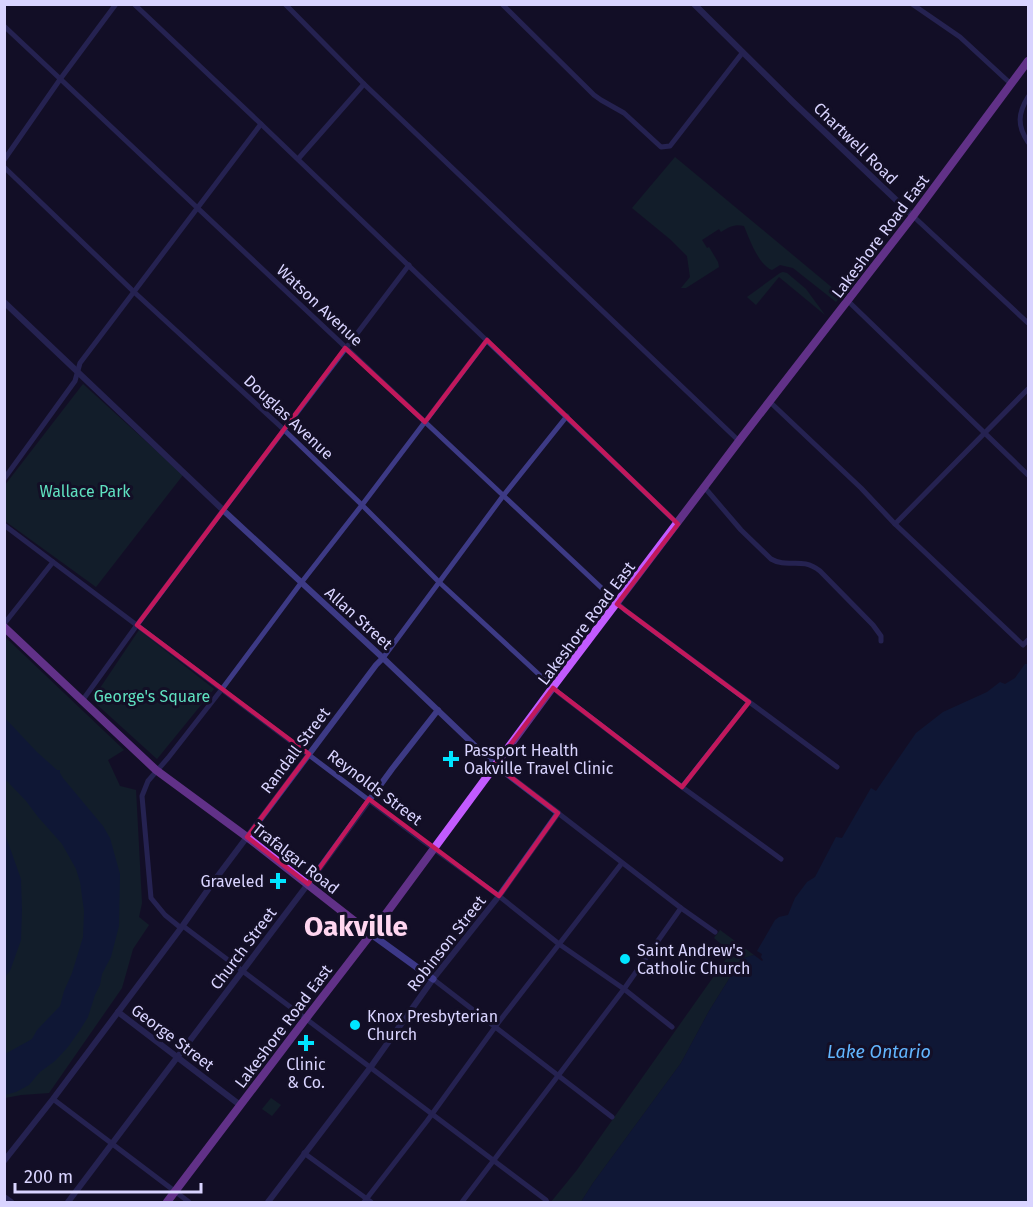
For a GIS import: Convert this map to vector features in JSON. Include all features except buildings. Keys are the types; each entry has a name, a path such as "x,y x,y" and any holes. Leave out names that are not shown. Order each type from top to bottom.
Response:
{"main road":[{"name":"Lakeshore Road East","path":"167,1203 305,1018 371,934 553,687 1029,62"},
{"name":"Trafalgar Road","path":"4,626 156,770 433,979"}],"street":[{"path":"4,160 116,4"},
{"path":"134,4 678,524"},
{"path":"285,4 364,84 739,441"},
{"path":"502,4 594,94 624,112 661,147 670,146 743,52"},
{"name":"Chartwell Road","path":"694,4 793,102 1029,323"},
{"path":"912,4 960,37 1011,84"},
{"name":"Watson Avenue","path":"4,26 618,604 837,767"},
{"path":"298,159 364,84"},
{"path":"1029,97 1022,107 1019,122 1029,142"},
{"path":"4,479 75,381 80,363 261,124"},
{"name":"Douglas Avenue","path":"4,167 133,291 284,430 439,582 553,687 682,787 781,859"},
{"path":"82,701 223,510 409,265"},
{"path":"848,301 1029,475"},
{"name":"Allan Street","path":"4,302 495,765 714,932"},
{"path":"487,340 222,689 156,770 148,781 142,796 151,898 165,915 243,971 547,1203"},
{"path":"895,524 1029,389"},
{"path":"770,402 1023,645 1029,640"},
{"name":"Randall Street","path":"4,1161 53,1099 182,927 213,881 503,496 567,416"},
{"path":"705,488 741,530 771,559 781,563 803,563 814,566 820,571 873,625 881,636 881,641"},
{"name":"Reynolds Street","path":"4,525 672,1027"},
{"path":"4,626 53,561"},
{"path":"682,787 749,702"},
{"name":"Church Street","path":"68,1203 438,710"},
{"name":"Robinson Street","path":"268,1203 370,1068 433,979 499,896 558,813"},
{"path":"304,1153 367,1201 495,1027 622,863"},
{"path":"462,1203 624,989 681,908"},
{"name":"Trafalgar Road","path":"433,979 612,1117"},
{"name":"George Street","path":"118,1012 240,1105"},
{"path":"53,1099 189,1203"},
{"path":"4,1197 12,1203"}],"highlighted area":[{"path":"487,340 678,524 617,604 749,702 682,787 553,688 495,765 558,813 499,896 369,799 308,884 247,837 309,754 137,625 345,348 425,422"}],"green space":[{"path":"675,157 841,295 836,302 793,268 780,265 772,270 767,267 755,251 744,226 741,225 732,226 721,232 719,229 702,240 707,248 709,247 719,267 686,288 681,288 690,277 687,256 632,208"},
{"path":"783,272 806,289 825,315 779,277 756,305 747,297"},
{"name":"Wallace Park","path":"83,384 183,475 96,587 5,521 5,485"},
{"name":"George's Square","path":"139,630 214,689 157,759 92,700"},
{"path":"4,636 124,750 108,760 120,786 136,790 142,903 139,917 149,925 133,949 122,988 49,1093 5,1098"},
{"path":"720,930 754,955 744,958 734,971 681,1063 581,1202 551,1202 577,1170 731,952 714,938"},
{"path":"271,1098 281,1105 272,1116 262,1109"}],"water":[{"name":"Lake Ontario","path":"1025,664 1028,664 1028,1202 581,1202 681,1063 734,971 744,958 754,955 763,960 762,954 757,951 775,920 788,915 795,898 807,882 815,877 836,837 842,838 871,788 876,791 916,733 943,712 987,692 1000,682 1005,684 1015,678"},
{"path":"5,718 37,752 57,770 60,770 63,778 103,826 110,838 120,874 119,926 111,957 102,974 88,1017 68,1047 55,1061 40,1072 29,1085 5,1095 5,1054 32,1039 37,1030 60,1006 83,937 84,911 76,869 62,844 5,779"},
{"path":"5,834 21,879 22,910 21,940 10,971 5,977 7,936 4,930"}],"place":[{"name":"Passport Health Oakville Travel Clinic","path":"451,759"},
{"name":"Graveled","path":"278,881"},
{"name":"Saint Andrew's Catholic Church","path":"625,959"},
{"name":"Knox Presbyterian Church","path":"355,1025"},
{"name":"Clinic & Co.","path":"306,1043"}],"district":[{"name":"Oakville","path":"356,926"}]}
